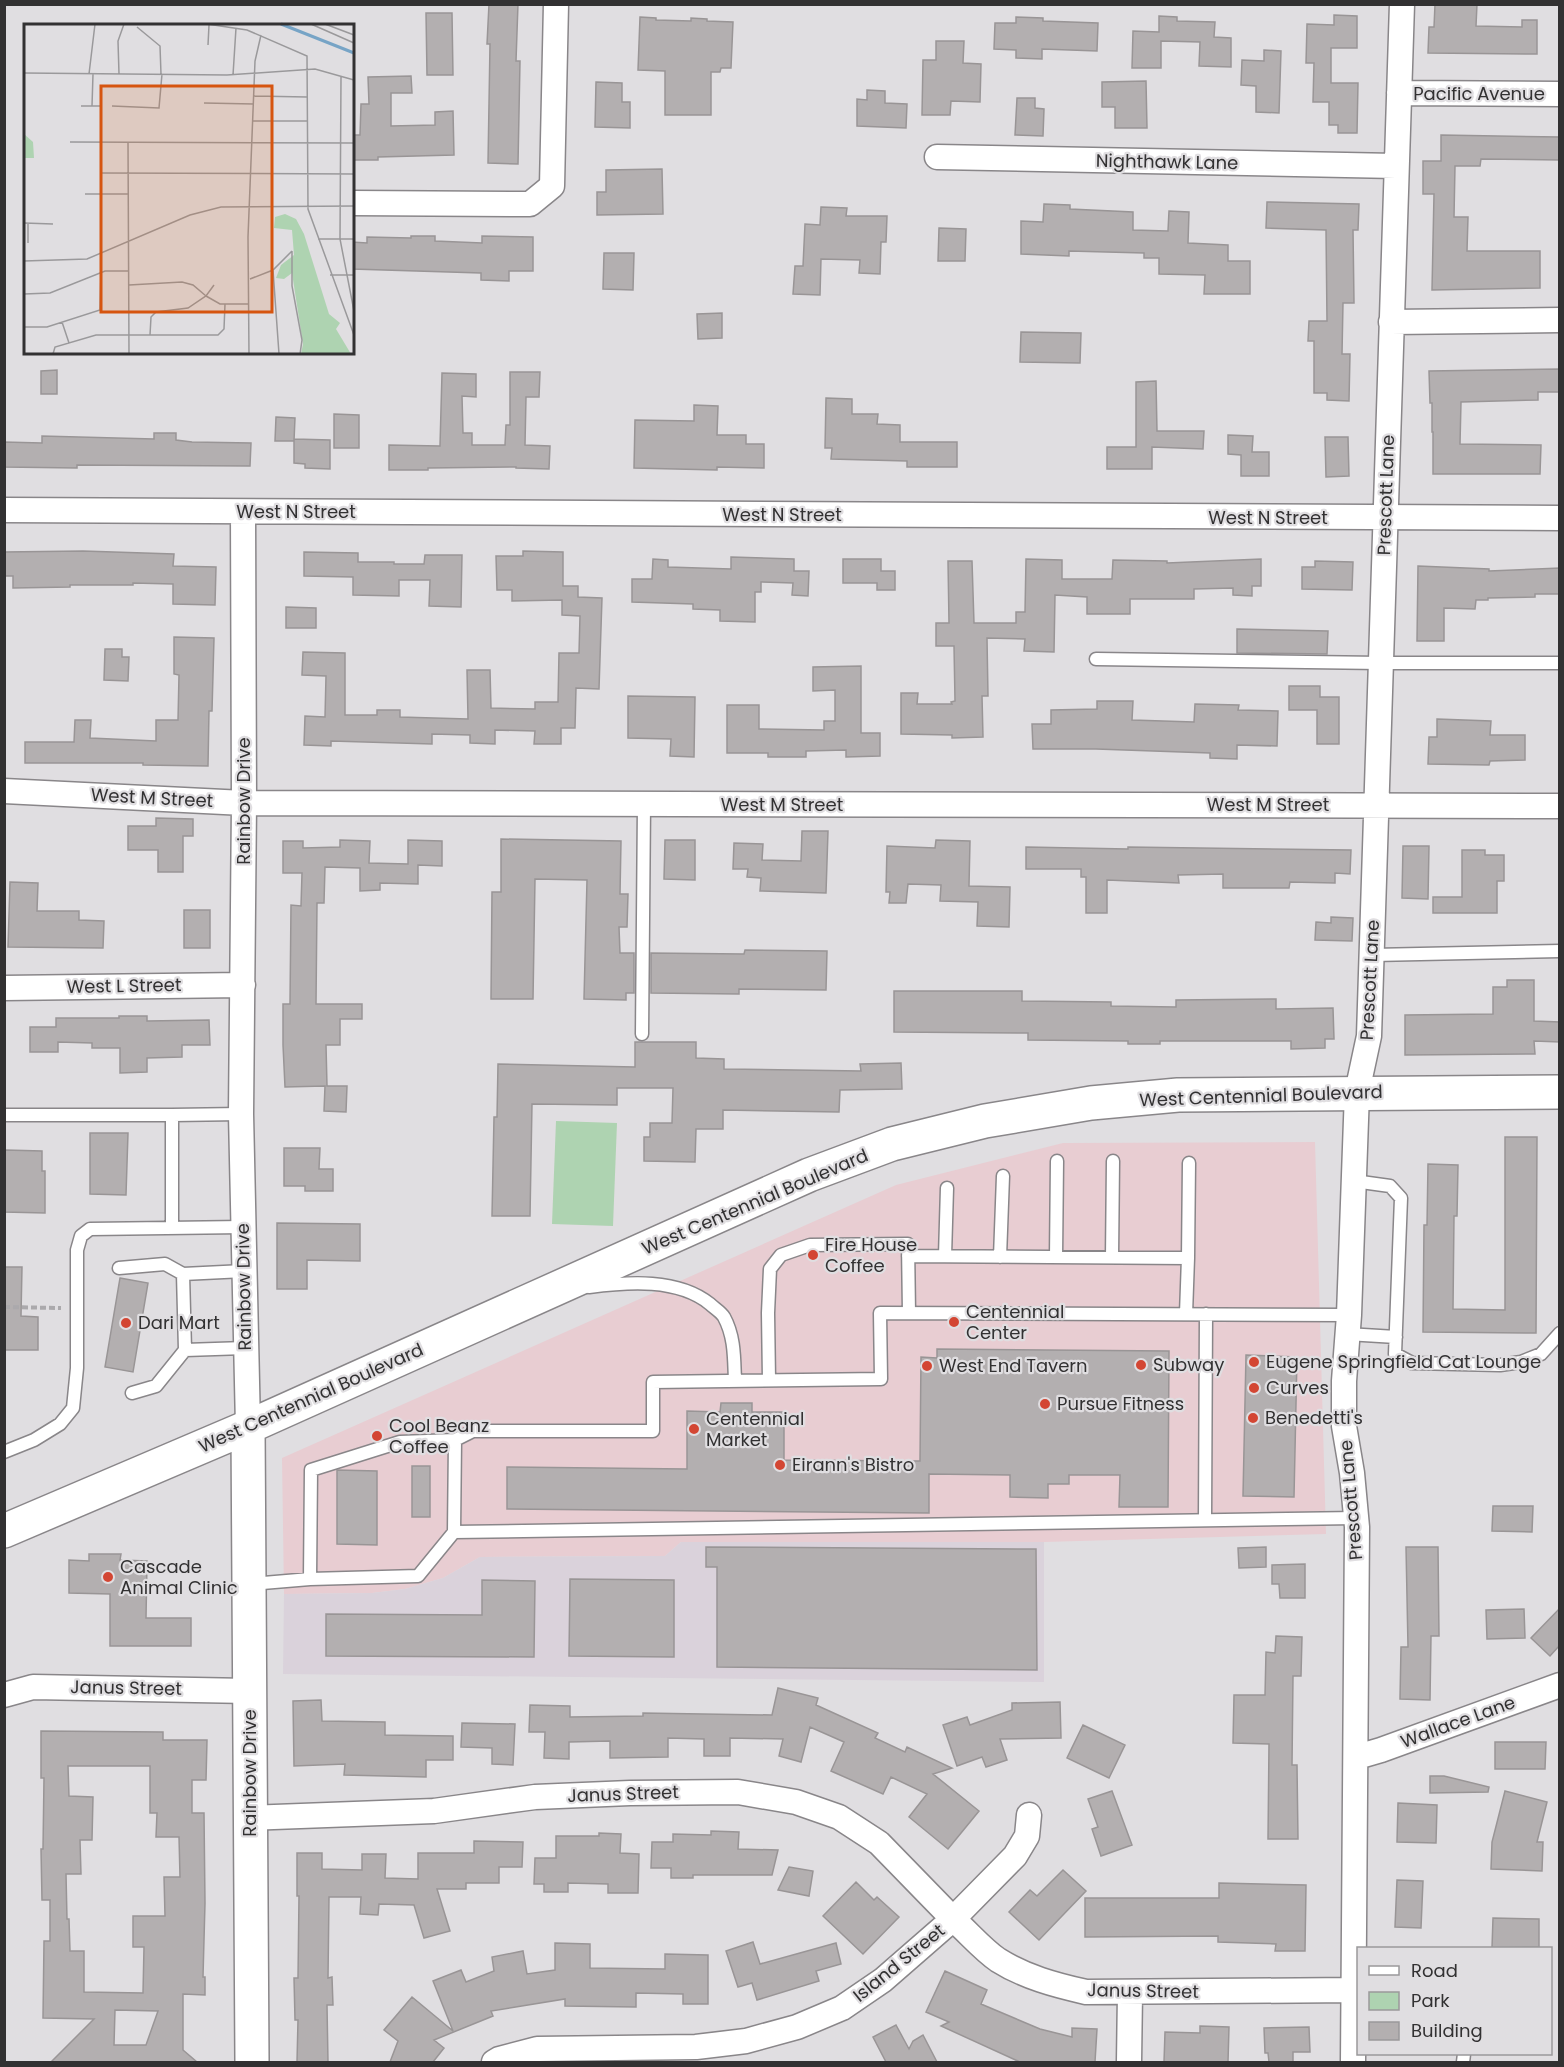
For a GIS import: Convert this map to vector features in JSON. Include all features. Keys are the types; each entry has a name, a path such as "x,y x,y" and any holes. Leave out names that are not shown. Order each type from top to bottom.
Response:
{"main road":[{"name":"West Centennial Boulevard","path":"4,1531 248,1427 809,1175 892,1144 962,1127 1092,1103 1178,1095 1560,1092"},
{"name":"Rainbow Drive","path":"248,1427 252,2062"}],"street":[{"path":"354,203 530,204 552,186 556,4"},
{"name":"Prescott Lane","path":"1353,2062 1357,1758 1356,1518 1352,1473 1344,1426 1344,1380 1357,1092 1369,1036 1402,4"},
{"name":"Pacific Avenue","path":"1399,93 1560,94"},
{"name":"Nighthawk Lane","path":"937,158 1396,166"},
{"path":"1391,322 1560,320"},
{"name":"West N Street","path":"4,510 1560,519"},
{"name":"Rainbow Drive","path":"243,512 244,803 241,1114 248,1427"},
{"name":"West M Street","path":"4,791 244,803 1560,806"},
{"name":"West L Street","path":"4,988 243,985"},
{"name":"Wallace Lane","path":"1357,1758 1560,1685"},
{"name":"Janus Street","path":"4,1695 33,1687 249,1690"},
{"name":"Janus Street","path":"250,1818 434,1811 536,1797 738,1792 796,1802 839,1817 879,1843 953,1919 997,1959 1027,1975 1053,1985 1086,1992 1354,1989"},
{"path":"953,1919 1015,1856 1027,1836 1029,1815"},
{"name":"Island Street","path":"494,2062 537,2049 696,2047 746,2041 797,2027 842,2008 883,1980 953,1919"},
{"path":"1129,2062 1130,1992"}],"lane":[{"path":"1096,659 1560,663"},
{"path":"642,1034 644,804"},
{"path":"1372,955 1560,951"},
{"path":"4,1115 241,1114"},
{"path":"172,1115 172,1228"},
{"path":"1056,1257 1057,1161"},
{"path":"1112,1257 1113,1161"},
{"path":"1186,1314 1189,1162"},
{"path":"1000,1257 1003,1176"},
{"path":"1354,1181 1390,1186 1401,1198 1395,1354 1412,1363 1500,1365 1521,1362 1541,1354 1560,1333"},
{"path":"945,1256 947,1188"},
{"path":"4,1452 34,1440 60,1424 73,1408 77,1368 77,1250 81,1236 90,1229 243,1227"},
{"path":"769,1380 770,1269 782,1255 810,1245 908,1250 945,1256 1188,1258"},
{"path":"908,1250 909,1312"},
{"path":"119,1268 165,1264 183,1274 244,1271"},
{"path":"132,1393 156,1386 185,1350 183,1274"},
{"path":"543,1293 611,1284 667,1285 697,1294 723,1315 734,1343 735,1381"},
{"path":"310,1579 311,1470 400,1442 455,1440 473,1431 653,1431 653,1382 881,1379 880,1312 1206,1314 1348,1325 1396,1337"},
{"path":"1205,1520 1206,1314"},
{"path":"185,1350 246,1348"},
{"path":"249,1584 310,1579 418,1576 454,1532 455,1440"},
{"path":"454,1532 1356,1518"}],"path":[{"path":"4,1307 77,1308"}],"shaded area":[{"name":"Centennial Center","path":"1315,1142 1326,1534 1044,1542 681,1542 665,1556 480,1557 443,1578 405,1589 372,1593 284,1594 282,1458 896,1185 1063,1143"},
{"path":"681,1542 1044,1542 1044,1682 283,1674 284,1594 372,1593 405,1589 443,1578 480,1557 665,1556"}],"green space":[{"path":"556,1121 617,1123 613,1226 552,1224"}],"building":[{"path":"489,4 518,4 516,61 520,61 518,164 488,163"},
{"path":"1435,4 1477,4 1476,26 1522,27 1522,20 1537,20 1537,54 1428,53 1429,27 1434,27"},
{"path":"426,13 452,13 453,75 427,75"},
{"path":"1334,15 1357,16 1357,48 1331,48 1331,83 1358,83 1357,133 1338,133 1338,125 1329,125 1329,102 1313,102 1314,63 1306,63 1307,24 1334,25"},
{"path":"1159,16 1177,17 1177,21 1215,22 1214,37 1231,38 1231,67 1199,66 1200,42 1161,41 1161,68 1132,68 1133,31 1159,32"},
{"path":"640,17 656,18 656,20 691,21 691,18 733,22 731,68 721,68 720,72 711,72 711,115 665,115 665,71 638,70"},
{"path":"1016,17 1043,18 1043,21 1098,23 1097,51 1042,49 1042,59 1016,58 1016,50 994,49 995,23 1016,23"},
{"path":"936,41 964,41 963,63 981,64 980,102 951,101 950,115 922,115 923,60 936,60"},
{"path":"1264,50 1281,51 1279,113 1256,112 1256,86 1241,85 1242,60 1264,61"},
{"path":"411,76 412,93 391,93 391,126 435,125 435,112 453,111 454,155 354,160 354,135 360,135 361,104 369,104 368,77"},
{"path":"1146,81 1147,128 1115,128 1115,107 1102,107 1102,82"},
{"path":"596,82 622,83 622,102 630,102 630,128 595,127"},
{"path":"867,90 885,91 885,103 907,104 906,128 857,126 857,99 867,100"},
{"path":"1017,98 1035,98 1035,108 1044,109 1043,136 1015,135"},
{"path":"1441,135 1560,137 1560,160 1481,159 1480,166 1455,166 1454,217 1468,217 1467,251 1540,251 1540,288 1432,290 1434,194 1423,194 1423,161 1441,161"},
{"path":"662,169 663,214 597,215 597,192 606,192 606,170"},
{"path":"1267,202 1359,204 1358,230 1353,230 1354,303 1343,303 1342,354 1350,354 1349,401 1327,400 1327,393 1314,393 1314,341 1308,341 1309,321 1327,321 1326,230 1266,228"},
{"path":"1044,204 1070,205 1070,209 1133,212 1133,230 1168,231 1169,211 1189,212 1188,243 1228,245 1228,261 1250,261 1250,294 1204,294 1205,275 1159,274 1159,258 1144,258 1144,253 1069,251 1069,256 1021,254 1021,221 1043,222"},
{"path":"821,207 847,208 846,216 887,216 886,242 881,242 880,274 859,273 860,260 821,259 820,295 793,294 795,266 803,266 805,224 820,225"},
{"path":"939,228 966,229 965,261 938,261"},
{"path":"411,236 435,236 435,241 482,243 482,236 533,237 533,271 509,271 509,281 481,280 481,273 354,269 354,242 367,243 367,237 411,238"},
{"path":"604,253 634,253 633,290 603,289"},
{"path":"722,313 722,338 698,339 697,314"},
{"path":"1021,332 1081,333 1080,363 1020,362"},
{"path":"1560,369 1560,392 1538,392 1538,400 1461,402 1460,444 1541,445 1540,474 1433,474 1429,371"},
{"path":"57,370 57,394 41,394 41,371"},
{"path":"510,372 540,372 539,397 526,397 525,445 550,446 549,469 516,467 389,470 389,445 440,446 442,373 476,374 476,397 462,396 463,433 472,433 472,445 505,445 506,425 510,425"},
{"path":"1156,381 1157,431 1204,431 1203,449 1152,447 1152,469 1107,469 1107,447 1136,447 1136,382"},
{"path":"826,398 852,399 852,414 878,414 877,424 900,425 900,442 957,442 957,467 907,467 907,461 831,459 832,448 825,448"},
{"path":"694,405 718,406 717,435 746,435 746,444 764,444 764,468 717,467 717,470 634,468 635,420 694,421"},
{"path":"334,414 359,415 359,448 334,448"},
{"path":"276,417 295,418 294,441 275,441"},
{"path":"154,433 176,433 176,440 192,442 251,443 250,466 4,467 4,442 42,443 42,436 154,439"},
{"path":"1228,435 1253,436 1252,452 1269,452 1269,476 1241,476 1241,455 1228,454"},
{"path":"1325,437 1348,437 1349,476 1326,477"},
{"path":"294,439 330,440 330,469 305,468 305,464 294,463"},
{"path":"83,551 174,554 173,566 216,567 215,605 173,604 173,584 133,583 133,585 13,588 13,576 4,576 4,552"},
{"path":"523,551 563,552 563,586 578,586 578,597 602,598 599,689 576,688 575,728 561,728 561,744 534,744 535,731 495,730 495,744 470,743 470,735 432,734 432,744 331,741 331,746 304,745 305,716 325,717 326,676 302,675 303,652 345,653 345,715 377,715 377,710 400,710 400,717 468,719 467,670 490,670 491,708 535,709 535,702 558,702 559,653 579,653 580,616 562,615 562,600 512,601 512,590 497,590 496,556 523,556"},
{"path":"304,552 358,553 358,562 394,562 394,564 424,564 425,555 462,555 461,607 429,606 430,580 399,580 399,596 353,595 353,577 304,576"},
{"path":"731,557 794,559 794,571 809,571 808,596 792,595 793,583 761,582 761,592 755,592 755,622 720,621 720,610 693,609 693,604 632,602 632,579 652,579 653,559 668,560 668,567 731,569"},
{"path":"843,559 881,559 881,571 895,571 895,590 877,590 877,583 843,583"},
{"path":"1026,559 1062,560 1062,579 1112,579 1113,560 1167,561 1167,563 1261,559 1261,586 1252,586 1252,596 1233,595 1233,588 1194,589 1194,599 1130,599 1130,614 1087,614 1087,597 1055,595 1054,652 1024,651 1025,639 987,638 988,696 982,696 983,737 952,738 952,735 901,734 901,693 918,693 917,704 952,704 951,702 955,701 954,646 936,646 936,623 949,623 948,561 972,561 974,623 1016,623 1016,612 1025,612"},
{"path":"1315,561 1353,562 1352,590 1302,589 1302,567 1315,567"},
{"path":"1418,566 1489,569 1489,571 1560,568 1560,594 1476,600 1475,609 1444,608 1444,641 1417,641"},
{"path":"286,607 316,608 316,628 286,628"},
{"path":"1237,629 1328,631 1327,654 1237,653"},
{"path":"174,637 214,638 208,766 143,765 143,763 25,763 25,742 74,742 75,720 91,720 90,738 156,741 156,720 178,720 179,675 174,674"},
{"path":"105,649 122,649 122,657 129,657 128,681 104,680"},
{"path":"861,666 861,733 880,733 880,756 846,757 846,750 806,751 806,757 768,757 768,753 727,753 727,705 759,705 759,729 824,730 824,721 835,721 835,690 813,691 813,667"},
{"path":"1289,686 1320,686 1320,697 1339,697 1339,744 1317,744 1317,710 1289,710"},
{"path":"628,696 695,697 694,757 670,756 671,739 628,738"},
{"path":"1097,701 1133,701 1132,720 1194,722 1195,704 1239,705 1238,710 1278,711 1277,746 1237,745 1237,759 1210,758 1210,753 1033,749 1032,724 1051,724 1051,710 1097,709"},
{"path":"1437,719 1491,721 1490,735 1525,735 1525,760 1490,761 1489,765 1428,764 1429,737 1437,737"},
{"path":"156,818 193,819 193,836 183,836 183,872 158,872 158,850 128,850 128,826 156,826"},
{"path":"802,831 828,831 826,893 760,891 761,878 747,877 748,869 733,869 734,843 763,844 762,860 801,861"},
{"path":"501,839 621,841 620,894 628,894 627,927 619,927 620,953 634,953 634,993 626,993 626,1000 584,999 587,880 535,879 533,999 491,999 492,892 501,892"},
{"path":"340,840 370,841 369,863 408,864 408,840 442,841 442,866 418,865 418,884 380,883 380,890 360,891 360,868 325,867 324,903 317,903 316,1004 362,1004 362,1019 340,1019 340,1045 326,1045 327,1086 347,1086 346,1112 324,1111 325,1086 285,1087 283,1045 283,1004 290,1004 291,905 301,906 302,873 283,873 283,841 303,841 303,848 340,847"},
{"path":"665,840 695,840 695,880 664,879"},
{"path":"936,840 970,841 969,886 1010,887 1009,927 977,926 978,902 940,901 941,885 908,884 906,903 889,903 890,892 886,892 887,846 935,848"},
{"path":"1403,846 1429,846 1428,899 1402,898"},
{"path":"1026,847 1351,850 1350,874 1335,873 1335,883 1290,882 1289,888 1223,888 1223,874 1178,875 1179,883 1107,880 1107,913 1086,913 1086,877 1081,877 1081,869 1026,869"},
{"path":"1462,850 1485,850 1485,855 1504,855 1504,881 1497,881 1497,913 1433,913 1433,897 1462,897"},
{"path":"10,882 38,883 37,911 79,911 79,920 104,921 103,948 8,947"},
{"path":"184,910 210,910 210,948 184,948"},
{"path":"1331,917 1353,918 1352,941 1315,940 1316,922 1331,923"},
{"path":"745,950 827,951 826,990 739,989 739,994 651,993 651,953 744,954"},
{"path":"1507,980 1534,980 1534,1021 1560,1022 1560,1042 1534,1041 1535,1054 1405,1055 1405,1015 1493,1014 1493,987 1507,987"},
{"path":"894,991 1022,991 1022,1001 1111,1002 1111,1006 1176,1007 1176,1000 1276,999 1276,1009 1333,1008 1334,1039 1325,1039 1325,1048 1291,1049 1291,1041 1160,1041 1160,1044 1128,1044 1128,1041 1028,1040 1028,1033 894,1032"},
{"path":"119,1016 147,1016 147,1021 209,1020 210,1045 182,1045 182,1057 147,1058 147,1072 120,1073 120,1048 92,1048 92,1043 58,1042 58,1052 30,1052 30,1027 56,1027 56,1018 119,1018"},
{"path":"635,1042 696,1042 696,1058 724,1059 724,1069 861,1071 860,1064 901,1063 902,1089 840,1090 839,1112 723,1110 723,1129 696,1129 695,1162 644,1161 644,1137 650,1137 650,1123 672,1123 673,1088 617,1088 617,1105 532,1104 530,1216 492,1216 494,1117 497,1117 498,1064 635,1067"},
{"path":"90,1133 128,1133 126,1195 90,1194"},
{"path":"1505,1137 1537,1137 1536,1333 1423,1332 1424,1225 1427,1225 1428,1164 1458,1165 1457,1216 1454,1216 1453,1309 1505,1310"},
{"path":"284,1148 320,1148 319,1169 333,1169 333,1191 305,1191 305,1186 284,1186"},
{"path":"5,1150 42,1151 42,1171 45,1171 45,1213 4,1212"},
{"path":"277,1223 360,1224 360,1261 307,1260 307,1289 277,1289"},
{"path":"4,1267 22,1267 21,1316 38,1317 38,1350 4,1350"},
{"path":"120,1278 148,1283 133,1372 105,1367"},
{"path":"937,1349 1169,1351 1168,1507 1119,1507 1120,1475 1069,1475 1069,1484 1048,1484 1048,1498 1010,1497 1010,1475 929,1474 929,1513 507,1509 507,1467 687,1469 687,1411 720,1412 721,1403 752,1403 752,1412 784,1412 784,1460 920,1461 921,1357 937,1358"},
{"path":"1246,1355 1297,1357 1294,1497 1243,1496"},
{"path":"412,1466 430,1466 430,1517 412,1517"},
{"path":"337,1470 377,1471 377,1545 337,1544"},
{"path":"1493,1506 1533,1506 1532,1532 1492,1531"},
{"path":"706,1547 1036,1549 1037,1670 717,1667 717,1567 706,1567"},
{"path":"1266,1547 1266,1567 1239,1568 1238,1548"},
{"path":"1406,1547 1438,1547 1439,1636 1431,1636 1430,1700 1400,1699 1401,1647 1408,1647"},
{"path":"89,1554 121,1554 120,1560 147,1561 146,1618 191,1618 191,1646 110,1646 110,1594 69,1593 69,1560 89,1561"},
{"path":"1305,1564 1305,1598 1280,1598 1279,1584 1272,1584 1272,1565"},
{"path":"570,1579 674,1580 674,1657 569,1656"},
{"path":"482,1580 535,1581 534,1657 326,1656 326,1614 482,1615"},
{"path":"1560,1608 1560,1645 1550,1656 1531,1638"},
{"path":"1524,1609 1525,1638 1487,1639 1486,1610"},
{"path":"1276,1636 1302,1637 1301,1676 1293,1676 1292,1765 1297,1765 1298,1839 1268,1839 1269,1744 1233,1743 1234,1695 1265,1695 1266,1652 1275,1653"},
{"path":"778,1688 818,1698 816,1705 878,1733 875,1738 905,1752 907,1747 952,1768 933,1774 979,1811 948,1849 909,1817 927,1794 891,1777 883,1794 831,1771 844,1742 810,1727 801,1762 779,1756 783,1739 730,1738 730,1756 704,1756 704,1739 668,1738 668,1757 610,1758 610,1741 569,1742 569,1759 544,1758 545,1732 529,1732 530,1705 570,1706 570,1717 643,1716 643,1713 772,1715"},
{"path":"321,1700 322,1721 385,1722 385,1735 453,1736 453,1760 426,1760 426,1777 344,1775 345,1764 294,1766 293,1701"},
{"path":"1060,1702 1061,1738 1000,1739 1007,1760 986,1767 982,1757 957,1766 943,1725 967,1717 970,1725 1012,1710 1012,1703"},
{"path":"462,1723 515,1724 513,1765 492,1764 492,1748 461,1747"},
{"path":"1083,1725 1125,1745 1109,1778 1067,1758"},
{"path":"41,1731 163,1732 163,1740 207,1740 206,1780 192,1780 192,1813 204,1813 203,1977 205,1977 205,1995 183,1994 183,2050 197,2062 51,2062 94,2019 43,2018 44,1941 50,1941 50,1900 42,1900 41,1849 43,1849 44,1778 41,1778","holes":["68,1766 150,1766 150,1813 157,1813 156,1837 179,1837 180,1877 164,1877 165,1916 133,1916 133,1947 144,1947 143,1993 84,1992 84,1951 70,1951 66,1874 81,1874 80,1840 92,1840 93,1797 69,1796","115,2010 158,2011 146,2045 114,2045"]},
{"path":"1495,1742 1546,1742 1545,1769 1495,1769"},
{"path":"1430,1776 1444,1776 1489,1787 1488,1792 1430,1793"},
{"path":"1112,1791 1132,1845 1101,1856 1092,1829 1098,1827 1088,1799"},
{"path":"1505,1791 1547,1802 1537,1842 1543,1842 1542,1871 1491,1869 1492,1842"},
{"path":"1398,1803 1437,1805 1436,1843 1397,1842"},
{"path":"711,1831 739,1832 738,1849 778,1850 772,1875 693,1875 693,1878 671,1878 671,1868 651,1868 652,1842 673,1842 673,1834 711,1835"},
{"path":"599,1833 621,1834 620,1853 639,1854 638,1893 608,1893 608,1884 568,1883 568,1892 544,1892 544,1884 534,1884 535,1858 556,1858 556,1836 599,1836"},
{"path":"474,1841 523,1842 522,1867 499,1867 499,1883 466,1883 466,1889 437,1889 450,1931 424,1938 414,1905 379,1904 378,1915 360,1914 361,1897 329,1897 328,1978 332,1977 333,2005 327,2005 328,2062 297,2062 298,2020 295,2020 294,1978 298,1978 297,1853 322,1853 322,1869 362,1870 362,1854 386,1854 385,1878 418,1879 418,1853 474,1853"},
{"path":"789,1867 813,1871 809,1896 778,1890"},
{"path":"1063,1870 1086,1891 1039,1940 1009,1912 1030,1890 1037,1896"},
{"path":"1397,1880 1423,1881 1421,1928 1395,1927"},
{"path":"856,1882 874,1900 877,1897 899,1917 863,1954 823,1916"},
{"path":"1219,1883 1306,1885 1305,1951 1275,1951 1276,1944 1218,1942 1218,1936 1085,1937 1085,1898 1219,1898"},
{"path":"1493,1918 1539,1919 1539,1947 1492,1947"},
{"path":"753,1942 760,1964 836,1943 841,1964 816,1971 819,1981 757,2000 752,1983 738,1987 726,1951"},
{"path":"555,1943 590,1944 590,1968 665,1969 665,1954 708,1955 708,2004 683,2004 683,1994 636,1993 636,2007 565,2006 565,1999 491,2011 493,2016 434,2040 444,2048 433,2062 390,2062 398,2041 384,2030 412,1997 453,2031 433,1981 461,1970 466,1982 494,1971 492,1957 523,1951 527,1974 555,1970"},
{"path":"945,1971 987,1990 981,2004 1040,2029 1072,2037 1072,2028 1097,2029 1095,2062 1020,2062 941,2026 949,2022 926,2012"},
{"path":"896,2025 909,2049 913,2041 923,2035 937,2062 886,2062 873,2037"},
{"path":"1200,2026 1229,2027 1228,2062 1164,2062 1165,2032 1200,2033"},
{"path":"1309,2027 1310,2052 1293,2052 1293,2062 1269,2062 1268,2053 1265,2053 1264,2028"}],"place":[{"name":"Fire House Coffee","path":"813,1255"},
{"name":"Centennial Center","path":"954,1322"},
{"name":"Dari Mart","path":"126,1323"},
{"name":"Eugene Springfield Cat Lounge","path":"1254,1362"},
{"name":"Subway","path":"1141,1365"},
{"name":"West End Tavern","path":"927,1366"},
{"name":"Curves","path":"1254,1388"},
{"name":"Pursue Fitness","path":"1045,1404"},
{"name":"Benedetti's","path":"1253,1418"},
{"name":"Centennial Market","path":"694,1429"},
{"name":"Cool Beanz Coffee","path":"377,1436"},
{"name":"Eirann's Bistro","path":"780,1465"},
{"name":"Cascade Animal Clinic","path":"108,1577"}]}
